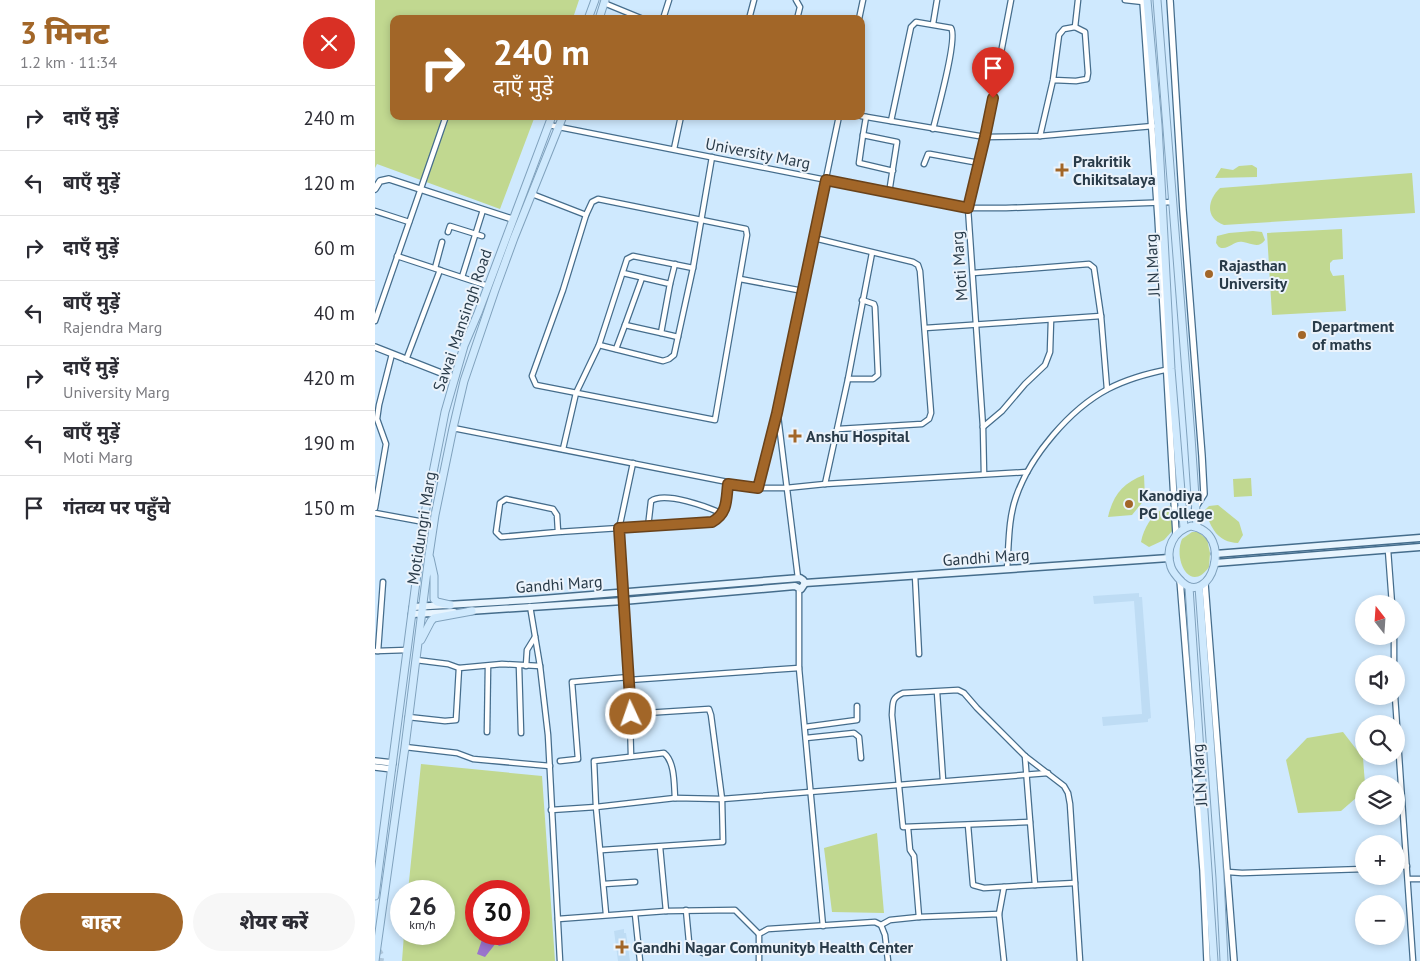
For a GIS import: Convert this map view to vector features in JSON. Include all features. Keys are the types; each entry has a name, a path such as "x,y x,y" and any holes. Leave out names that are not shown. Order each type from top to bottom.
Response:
{"main road":[{"path":"589,15 595,0"},
{"name":"JLN Marg","path":"1157,0 1197,527"},
{"path":"600,15 605,2"},
{"name":"JLN Marg","path":"1145,2 1160,202 1169,369 1184,528"},
{"name":"Sawai Mansingh Road","path":"375,896 424,522 438,444 464,346 550,120"},
{"name":"Motidungri Marg","path":"375,961 435,515 453,428 466,375 514,238 562,120"},
{"path":"1197,527 1211,539 1215,563 1212,574 1202,585 1189,587 1180,580 1171,567 1169,558 1170,548 1176,535 1184,528 1197,527"},
{"path":"1215,554 1420,538"},
{"path":"1215,563 1420,548"},
{"path":"429,556 433,570 434,600 450,605"},
{"name":"Gandhi Marg","path":"423,610 450,605 530,604 622,593 797,583 802,588 805,583 1169,558"},
{"path":"418,645 434,618 472,611 530,604 623,601 797,583"},
{"name":"JLN Marg","path":"1202,585 1224,961"},
{"name":"JLN Marg","path":"1189,587 1214,961"},
{"path":"413,610 472,611"}],"street":[{"path":"664,15 669,0"},
{"path":"750,15 754,0"},
{"path":"796,0 800,7 798,15"},
{"path":"860,15 863,0"},
{"path":"933,24 937,0"},
{"name":"Moti Marg","path":"984,474 983,427 968,208 985,137 1011,0"},
{"path":"1075,27 1078,0"},
{"path":"1125,0 1145,2"},
{"path":"1170,0 1204,494 1195,508"},
{"path":"605,2 634,15"},
{"path":"891,121 911,27 916,22 933,24 951,28 953,34 933,129"},
{"path":"1040,136 1053,80 1059,35 1064,30 1075,27 1085,32 1089,73 1087,79 1076,81 1053,80"},
{"path":"865,117 985,137 1040,136 1155,126"},
{"path":"375,321 445,120"},
{"path":"674,149 680,120"},
{"path":"758,488 777,413 838,120"},
{"path":"864,120 859,163 893,171"},
{"name":"University Marg","path":"549,125 968,208 1173,202"},
{"path":"863,135 897,142 889,193"},
{"path":"924,164 928,154 979,162"},
{"path":"599,345 663,361 674,355 693,268 713,157"},
{"path":"375,189 380,181 385,178 396,180 512,219"},
{"path":"532,194 586,215"},
{"path":"603,199 746,229 747,235 740,279 715,420 536,384 532,376 563,290 586,215 594,200 603,199"},
{"path":"462,277 483,210"},
{"path":"375,211 409,222"},
{"path":"448,232 450,226 482,236"},
{"path":"813,238 913,262 918,265 920,271 931,413 929,419 922,424 838,429"},
{"path":"406,360 437,269 442,242"},
{"path":"825,484 849,379 872,253"},
{"path":"397,256 488,286"},
{"path":"563,449 576,393 599,345 627,259 633,256 693,268"},
{"path":"661,333 675,264"},
{"path":"973,273 1089,264 1094,268 1101,316 1107,389"},
{"path":"623,273 670,284"},
{"path":"616,350 642,278"},
{"path":"740,279 803,291"},
{"path":"849,379 873,380 878,375 875,307 874,304 862,300"},
{"path":"925,328 1101,316"},
{"path":"983,427 1045,365 1050,352 1051,320"},
{"path":"625,325 678,337"},
{"path":"375,347 454,378"},
{"path":"375,508 385,444 377,419 392,354"},
{"path":"1007,568 1009,525 1016,497 1027,472 1040,451 1061,426 1107,389 1134,378 1169,369 1176,535"},
{"path":"777,413 797,583 799,668 823,926"},
{"path":"453,428 633,462 728,484 758,488 786,488 1027,472"},
{"path":"631,756 631,714 619,528 633,462"},
{"path":"558,532 557,515 553,509 506,499 500,503 496,532 501,537 712,522 723,514 728,484"},
{"path":"648,526 651,501 660,497 699,505 723,514"},
{"path":"375,513 424,522"},
{"path":"1388,550 1391,595"},
{"path":"915,575 919,654"},
{"path":"1180,580 1203,870 1207,961"},
{"path":"383,582 378,608 376,651 407,650"},
{"path":"1202,585 1228,872 1234,961"},
{"path":"530,604 540,666 550,766 560,961"},
{"path":"526,666 527,650 535,637"},
{"path":"416,660 448,664 459,668 502,664 540,666"},
{"path":"487,732 489,666"},
{"path":"519,666 521,733"},
{"path":"408,717 445,722 456,720 459,668"},
{"path":"560,761 578,760 571,682 799,668"},
{"path":"1030,822 968,826 903,827 892,715 895,696 903,693 958,690 964,693 1025,756 1064,786 1068,793 1070,804 1080,961"},
{"path":"937,692 943,780"},
{"path":"1396,705 1413,961"},
{"path":"805,727 857,720 857,706"},
{"path":"602,850 723,842 722,799 709,709 631,714"},
{"path":"806,738 854,733 859,736 861,758"},
{"path":"405,747 457,753 473,759 550,766"},
{"path":"606,914 602,850 596,808 595,761 664,753 671,762 675,798"},
{"path":"1025,756 1035,885"},
{"path":"375,761 393,766"},
{"path":"375,767 393,766"},
{"path":"551,810 596,808 675,798 722,799 1048,773"},
{"path":"968,826 973,884 984,888 1075,883"},
{"path":"909,828 910,850 914,856 919,917"},
{"path":"660,847 667,910"},
{"path":"1228,872 1242,874 1355,869"},
{"path":"1408,879 1420,878"},
{"path":"604,884 635,882"},
{"path":"1004,887 999,914 1005,961"},
{"path":"558,919 667,910 735,910 759,934 759,961"},
{"path":"686,910 689,942 692,948 703,953"},
{"path":"635,914 640,961"},
{"path":"881,926 891,920 919,917 999,914"},
{"path":"759,934 769,929 875,922 881,926 885,935 888,961"}],"shaded area":[{"path":"1139,593 1139,597 1142,597 1151,718 1148,719 1148,722 1103,726 1102,717 1142,714 1134,601 1094,604 1093,596"},
{"name":"Gandhi Nagar Communityb Health Center","path":"624,929 630,961 618,961 614,931"},
{"path":"480,945 494,945 485,957 477,954"}],"green space":[{"path":"375,0 579,0 574,15 390,15 390,120 533,120 500,209 377,164 375,168"},
{"path":"1252,165 1257,168 1257,177 1215,178 1221,168 1233,170 1239,166"},
{"path":"1412,173 1415,213 1224,225 1213,218 1210,208 1213,197 1220,188"},
{"path":"1342,229 1343,259 1333,260 1330,263 1330,270 1333,276 1344,275 1346,311 1272,315 1267,233"},
{"path":"1253,231 1262,232 1265,240 1263,243 1255,245 1240,242 1223,248 1216,243 1217,236"},
{"path":"1144,475 1145,499 1132,515 1108,517 1113,502 1120,491 1130,482"},
{"path":"1251,478 1252,496 1234,497 1233,479"},
{"path":"1172,505 1174,529 1164,540 1149,547 1141,542 1148,524 1156,514"},
{"path":"1218,505 1239,522 1243,535 1238,543 1220,537 1210,523 1205,510 1209,506"},
{"path":"1192,532 1198,532 1207,539 1210,553 1209,567 1202,574 1195,577 1190,576 1185,571 1180,556 1182,539"},
{"path":"1343,732 1355,748 1355,765 1364,765 1364,775 1355,775 1355,799 1341,811 1298,813 1286,760 1307,738"},
{"path":"421,764 542,776 555,961 402,961 403,945 455,945 455,880 409,880"},
{"path":"877,833 884,913 832,912 824,848"}],"tunnel":[{"path":"375,951 379,952 381,956 380,961"}],"place":[{"name":"Prakritik Chikitsalaya","path":"1062,170"},
{"name":"Rajasthan University","path":"1209,274"},
{"name":"Department of maths","path":"1302,335"},
{"name":"Anshu Hospital","path":"795,436"},
{"name":"Kanodiya PG College","path":"1129,504"},
{"name":"Gandhi Nagar Communityb Health Center","path":"622,947"}],"route":[{"path":"631,714 619,528 712,522 720,518 724,513 728,484 758,488 777,413 826,180 968,208 993,98"}]}
